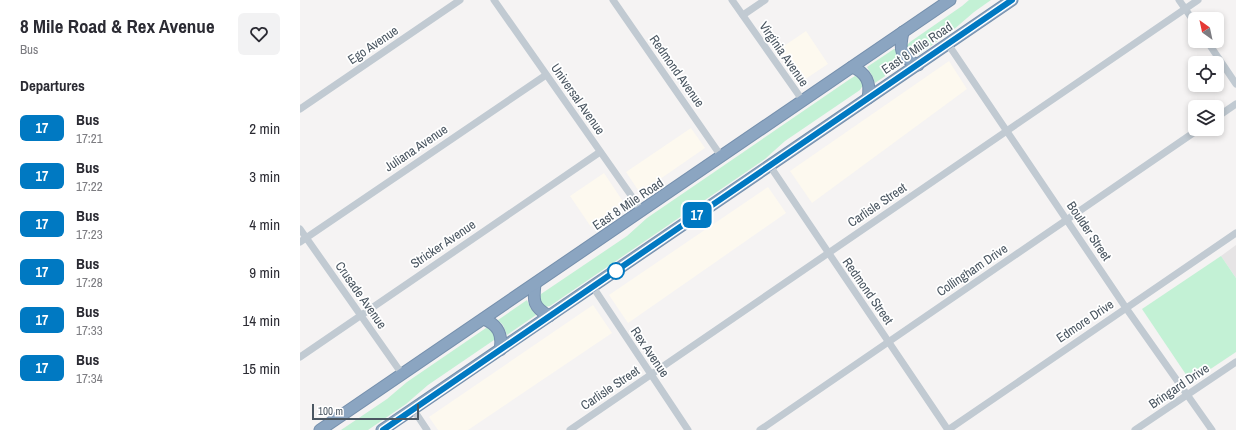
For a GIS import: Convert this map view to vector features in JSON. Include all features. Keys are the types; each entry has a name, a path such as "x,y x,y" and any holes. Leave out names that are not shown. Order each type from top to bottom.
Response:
{"highway":[{"name":"East 8 Mile Road","path":"320,430 950,0"},
{"name":"East 8 Mile Road","path":"382,430 1012,0"},
{"path":"903,32 900,44 902,53 908,60 918,65"},
{"path":"852,67 862,72 868,80 870,90 868,98"},
{"path":"535,284 533,297 535,305 540,311 549,316"},
{"path":"484,318 499,329 501,338 500,350"}],"street":[{"name":"Ego Avenue","path":"300,109 460,0"},
{"name":"Universal Avenue","path":"494,0 642,211"},
{"name":"Redmond Avenue","path":"612,0 721,156"},
{"name":"Virginia Avenue","path":"732,0 803,101"},
{"path":"743,15 765,0"},
{"path":"1179,0 1188,13"},
{"name":"Carlisle Street","path":"570,430 1198,0"},
{"name":"Boulder Street","path":"948,44 1126,308 1212,430"},
{"path":"1212,48 1236,84"},
{"name":"Juliana Avenue","path":"303,240 546,75"},
{"path":"1224,112 1236,104"},
{"name":"Collingham Drive","path":"760,430 1189,136"},
{"name":"Stricker Avenue","path":"300,357 600,152"},
{"name":"Redmond Street","path":"770,166 948,430"},
{"name":"Crusade Avenue","path":"300,229 303,240 361,315 402,374"},
{"name":"Edmore Drive","path":"948,430 1236,233"},
{"name":"Rex Avenue","path":"593,287 688,430"},
{"name":"Bringard Drive","path":"1135,430 1236,362"},
{"path":"413,409 427,430"}],"shaded area":[{"path":"806,31 828,64 801,82 778,50"},
{"path":"949,61 967,89 812,203 790,171"},
{"path":"691,128 705,148 640,193 626,172"},
{"path":"604,173 624,203 591,227 570,196"},
{"path":"768,187 786,213 628,323 609,295"},
{"path":"1236,245 1236,278 1221,256"},
{"path":"593,305 612,333 468,430 438,430 429,417"}],"green space":[{"path":"969,0 991,0 952,31 918,55 912,55 907,52 906,46 910,42"},
{"path":"894,49 903,64 875,83 867,67"},
{"path":"855,76 862,80 863,85 860,90 785,141 765,159 550,306 545,307 540,303 541,294 627,236 647,218"},
{"path":"1221,256 1236,278 1236,352 1191,382 1142,309"},
{"path":"527,300 531,309 536,315 507,335 503,325 498,320"},
{"path":"486,328 492,329 495,334 494,340 428,385 406,404 368,430 341,430 387,399 407,382"}],"bus line":[{"name":"17","path":"383,430 1012,0"}]}
